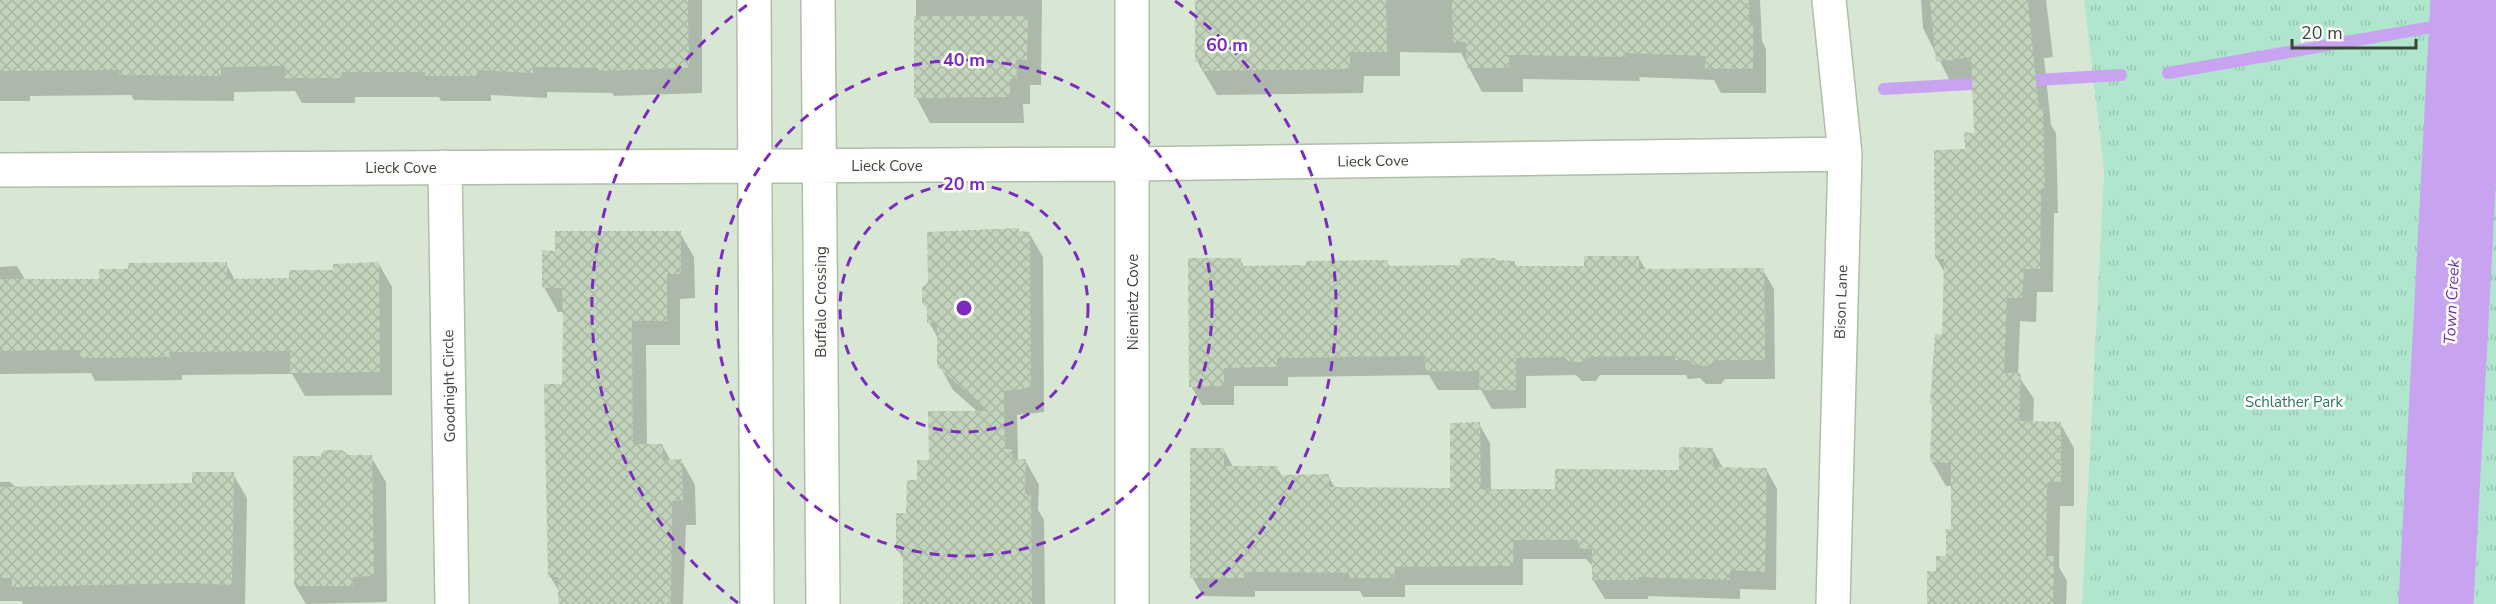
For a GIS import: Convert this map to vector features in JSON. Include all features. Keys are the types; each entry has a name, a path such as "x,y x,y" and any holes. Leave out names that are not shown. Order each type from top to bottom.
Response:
{"street":[{"path":"754,0 757,604"},
{"name":"Buffalo Crossing","path":"818,0 823,604"},
{"name":"Niemietz Cove","path":"1132,0 1132,604"},
{"name":"Bison Lane","path":"1828,0 1845,154 1833,604"},
{"name":"Lieck Cove","path":"0,170 820,167 1845,154"},
{"name":"Goodnight Circle","path":"446,167 452,604"}],"shaded area":[{"path":"0,0 2084,0 2104,171 2082,604 0,604"}],"green space":[{"name":"Schlather Park","path":"2084,0 2496,0 2496,604 2082,604 2104,171"}],"building":[{"path":"0,0 688,0 689,68 598,71 598,68 533,67 533,73 477,70 477,76 425,76 425,72 341,72 342,78 285,78 285,66 221,67 221,76 118,75 118,70 0,71"},
{"path":"1195,0 1386,0 1387,52 1350,52 1350,69 1202,71 1202,61 1195,62"},
{"path":"1452,0 1749,0 1749,23 1753,23 1753,69 1705,69 1705,56 1626,53 1626,57 1509,55 1509,68 1467,68 1466,42 1453,42"},
{"path":"1930,0 2027,0 2028,4 2039,108 2043,108 2045,189 2041,189 2040,269 2024,269 2022,298 2007,298 2004,373 2021,373 2019,421 2061,422 2061,482 2047,482 2046,556 2054,556 2053,604 1927,604 1927,571 1936,571 1936,556 1946,556 1946,529 1951,529 1951,463 1930,462 1932,404 1930,404 1935,334 1942,335 1944,259 1935,259 1934,150 1965,149 1964,132 1974,133 1971,57 1936,62"},
{"path":"914,16 1028,16 1027,60 1016,60 1017,79 1010,79 1010,97 914,98"},
{"path":"1019,228 1019,231 1030,232 1031,388 1004,391 1005,449 1012,449 1012,459 1026,459 1025,494 1031,494 1032,604 903,604 903,550 896,551 896,513 906,513 907,480 917,480 917,460 929,460 928,411 988,411 937,366 937,322 927,323 927,308 922,303 922,288 928,282 927,232"},
{"path":"555,231 681,231 681,274 667,274 667,321 632,321 633,444 663,444 663,460 682,459 683,501 672,501 671,604 558,604 558,577 548,577 544,384 562,384 563,321 562,288 542,288 542,250 555,251"},
{"path":"1584,256 1639,256 1639,269 1764,268 1765,360 1714,360 1710,366 1694,365 1688,360 1675,360 1675,356 1589,357 1584,362 1570,362 1564,357 1516,358 1516,390 1479,390 1479,371 1425,371 1425,356 1277,358 1277,367 1224,368 1224,386 1189,387 1188,258 1241,258 1241,266 1306,265 1306,261 1388,260 1388,266 1460,265 1461,258 1495,258 1496,260 1515,261 1515,266 1584,266"},
{"path":"227,262 227,279 289,278 289,270 333,270 333,264 379,262 380,372 290,373 290,351 169,352 170,357 80,358 80,350 0,351 0,279 99,279 99,269 128,269 128,263"},
{"path":"1480,422 1481,489 1555,489 1555,469 1679,470 1679,447 1713,448 1713,467 1767,468 1765,572 1730,570 1730,580 1638,577 1638,580 1592,580 1592,549 1578,549 1578,540 1513,540 1513,566 1395,567 1395,578 1350,578 1349,573 1244,572 1244,578 1190,578 1190,448 1224,448 1224,466 1278,466 1278,475 1329,474 1329,487 1450,488 1450,423"},
{"path":"324,450 342,450 348,455 372,455 374,576 353,577 353,586 294,586 293,456 320,456"},
{"path":"192,472 234,472 232,585 191,583 12,587 12,578 0,578 0,487 192,483"}],"waterway":[{"name":"Town Creek","path":"2436,604 2468,0"},
{"path":"2168,73 2467,21"},
{"path":"2020,81 2121,75"},
{"path":"1884,89 1987,83"}]}
